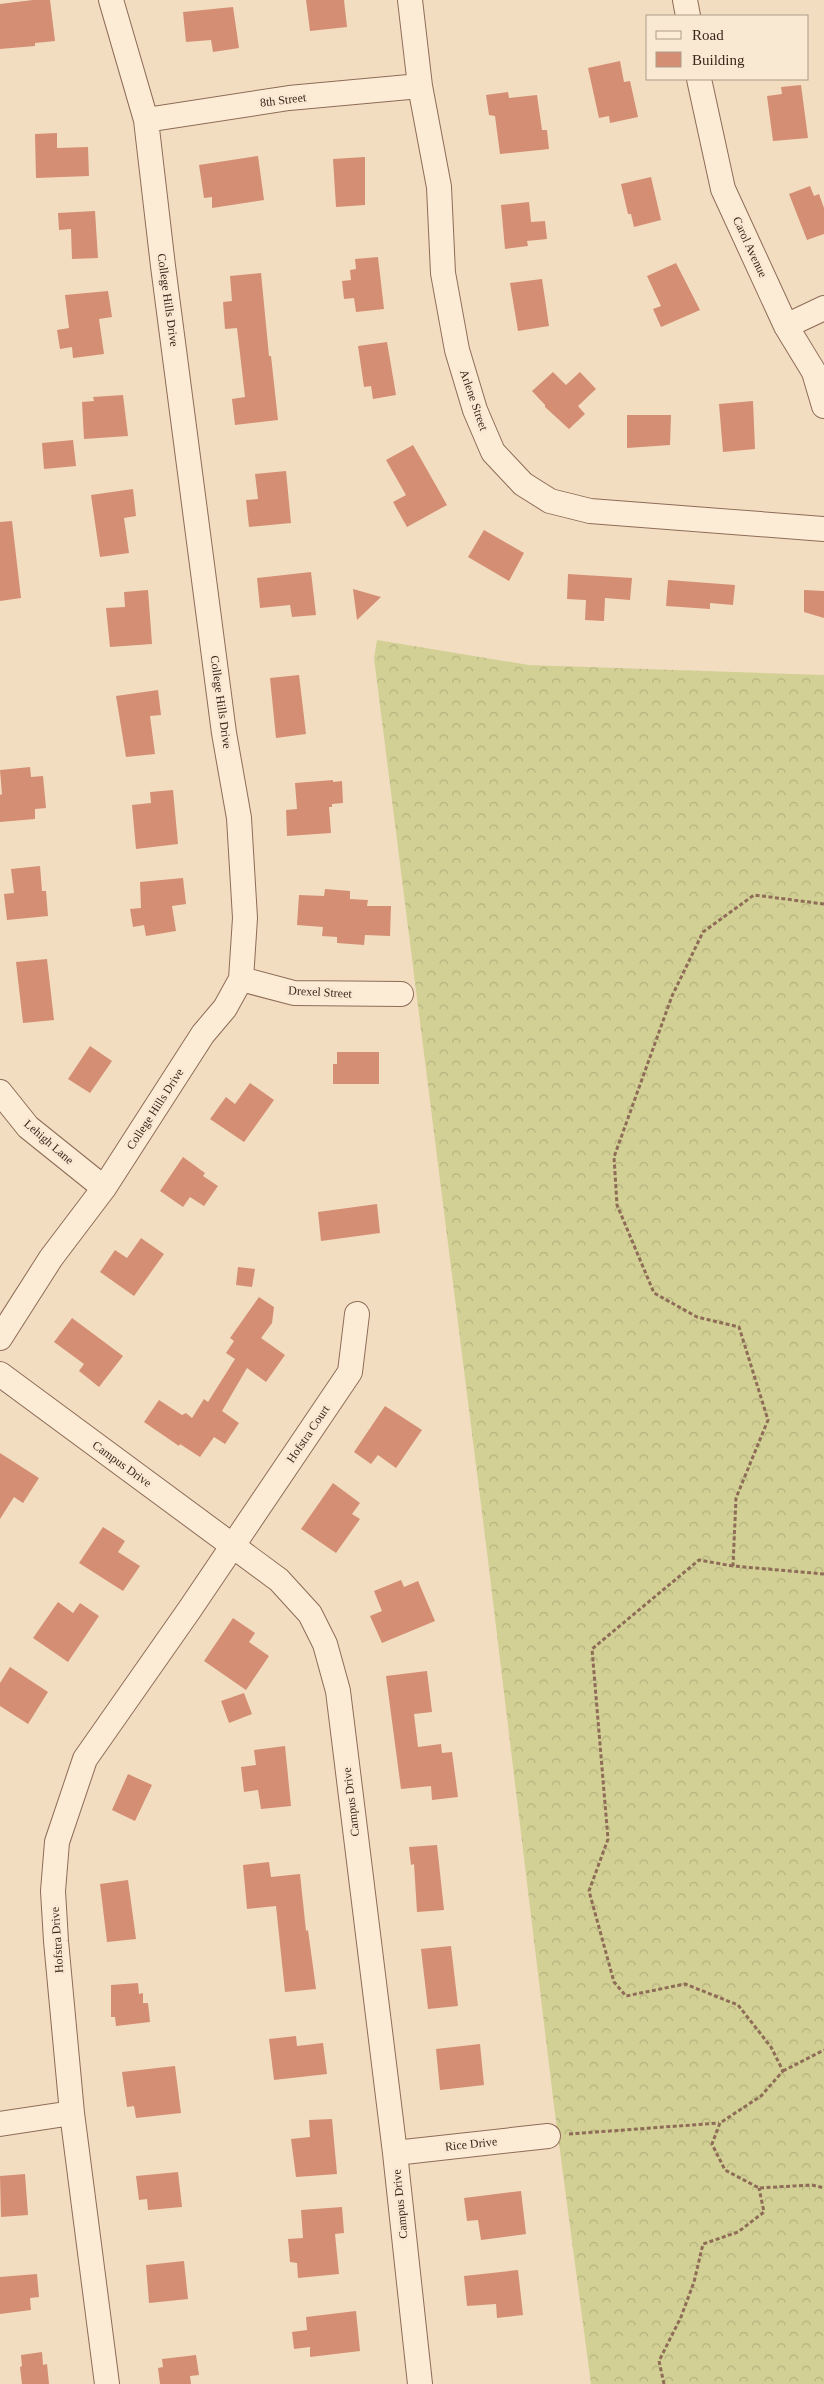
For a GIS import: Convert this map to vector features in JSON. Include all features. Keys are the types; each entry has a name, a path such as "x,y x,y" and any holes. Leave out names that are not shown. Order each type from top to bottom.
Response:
{"street":[{"name":"College Hills Drive","path":"0,1338 52,1258 104,1188 203,1034 224,1008 241,979 245,918 239,818 224,733 163,266 146,120 111,0"},
{"name":"Arlene Street","path":"410,0 420,86 439,187 443,273 457,350 474,410 493,452 523,484 550,502 590,511 824,530"},
{"path":"685,0 688,15"},
{"name":"Carol Avenue","path":"699,80 723,189 786,326 814,372 824,406"},
{"name":"8th Street","path":"146,120 289,98 420,86"},
{"path":"786,326 824,308"},
{"name":"Drexel Street","path":"241,979 294,994 401,994"},
{"name":"Lehigh Lane","path":"0,1092 28,1127 104,1188"},
{"name":"Hofstra Court","path":"232,1544 350,1372 357,1314"},
{"name":"Campus Drive","path":"0,1374 279,1580 310,1614 325,1644 338,1691 395,2153 420,2384"},
{"name":"Hofstra Drive","path":"107,2384 72,2113 56,1941 53,1891 57,1842 85,1759 190,1609 232,1544"},
{"path":"0,2124 72,2113"},
{"name":"Rice Drive","path":"395,2153 548,2136"}],"path":[{"path":"733,1566 736,1498 768,1420 739,1327 697,1317 654,1293 617,1205 614,1157 672,996 703,932 754,895 824,904"},
{"path":"783,2071 771,2047 738,2005 685,1984 626,1996 614,1982 588,1892 608,1839 592,1649 699,1560 733,1566 824,1574"},
{"path":"548,2136 720,2123 761,2096 783,2071 824,2050"},
{"path":"720,2123 712,2144 725,2170 759,2188 812,2185 824,2188"},
{"path":"664,2384 660,2361 681,2317 694,2282 703,2244 738,2232 764,2212 759,2188"}],"green space":[{"path":"377,640 529,665 824,675 824,2384 591,2384 554,2106 487,1552 374,658"}],"building":[{"path":"50,0 55,41 35,43 35,46 0,49 0,4"},
{"path":"306,0 344,0 347,27 310,31"},
{"path":"233,7 239,48 213,52 211,40 186,42 183,12"},
{"path":"620,61 624,82 630,81 638,117 610,123 609,116 599,118 588,68"},
{"path":"801,85 808,138 773,141 767,96 782,94 781,87"},
{"path":"508,92 509,98 537,95 542,130 547,130 549,149 500,154 495,116 489,115 486,95"},
{"path":"57,133 57,148 88,147 89,176 36,178 35,134"},
{"path":"258,156 264,200 212,208 212,197 204,198 199,165"},
{"path":"365,157 365,205 336,207 333,159"},
{"path":"651,177 661,220 634,227 631,214 628,214 621,184"},
{"path":"810,186 814,196 819,194 824,208 824,234 807,240 789,194"},
{"path":"529,202 531,222 545,221 547,239 527,241 528,246 505,249 501,205"},
{"path":"95,211 98,258 72,259 71,229 59,230 58,213"},
{"path":"378,257 384,309 356,312 354,298 344,299 342,281 351,280 350,270 356,269 355,259"},
{"path":"676,263 700,310 661,327 653,309 661,306 647,276"},
{"path":"261,273 269,356 271,356 278,420 235,425 232,399 245,397 237,328 225,329 223,302 232,301 230,276"},
{"path":"542,279 549,326 518,331 510,283"},
{"path":"108,291 112,317 99,319 104,354 73,358 72,347 60,349 57,330 69,328 65,295"},
{"path":"387,342 396,395 373,399 371,386 364,387 358,346"},
{"path":"553,372 566,385 580,372 596,389 578,406 585,414 569,429 545,407 532,391"},
{"path":"123,395 128,436 84,439 82,402 94,401 93,397"},
{"path":"753,401 755,449 723,452 719,404"},
{"path":"627,415 671,415 670,445 627,448"},
{"path":"73,440 76,466 44,469 42,443"},
{"path":"413,445 447,505 407,527 393,502 406,495 386,460"},
{"path":"286,471 291,523 249,527 246,500 258,499 255,474"},
{"path":"133,489 136,516 124,518 129,553 100,557 91,495"},
{"path":"12,521 21,598 0,601 0,522"},
{"path":"484,530 524,553 509,581 468,557"},
{"path":"311,572 316,615 292,617 290,605 260,608 257,578"},
{"path":"568,574 632,578 630,600 605,598 604,621 585,620 586,600 567,599"},
{"path":"668,580 735,585 733,605 710,603 710,609 666,606"},
{"path":"353,589 381,597 357,620"},
{"path":"148,590 152,644 110,647 106,608 125,607 124,592"},
{"path":"804,590 824,591 824,618 804,612"},
{"path":"299,675 306,734 276,738 270,678"},
{"path":"158,690 161,715 150,716 155,754 126,757 116,696"},
{"path":"30,767 31,777 43,776 46,808 35,809 35,819 0,822 0,795 2,794 0,770"},
{"path":"333,780 333,782 342,781 343,803 332,804 332,807 329,807 331,833 287,836 286,810 297,809 295,783"},
{"path":"173,790 178,844 136,849 132,805 151,803 150,792"},
{"path":"40,866 42,891 46,891 48,916 7,920 4,894 14,893 11,869"},
{"path":"183,878 186,904 172,906 176,931 146,936 144,925 133,927 130,909 141,908 140,882"},
{"path":"325,889 350,891 350,899 368,900 367,906 391,906 390,936 365,935 364,945 337,943 337,937 322,936 323,927 297,925 299,895 324,896"},
{"path":"47,959 54,1020 23,1023 16,962"},
{"path":"90,1046 112,1061 90,1093 68,1079"},
{"path":"337,1052 379,1052 379,1084 333,1084 333,1064 337,1064"},
{"path":"250,1083 274,1100 244,1142 210,1119 226,1097 235,1104"},
{"path":"183,1157 205,1173 203,1176 218,1186 204,1206 190,1197 183,1207 160,1191"},
{"path":"377,1204 380,1233 321,1241 318,1212"},
{"path":"141,1238 164,1254 134,1296 100,1272 115,1250 127,1258"},
{"path":"238,1267 255,1269 252,1287 236,1285"},
{"path":"259,1297 274,1307 272,1323 261,1338 285,1355 266,1382 247,1368 222,1411 239,1423 225,1444 214,1437 200,1457 180,1444 179,1446 144,1422 159,1400 182,1415 186,1413 192,1418 204,1399 208,1402 235,1359 226,1353 234,1341 230,1338"},
{"path":"72,1318 123,1356 99,1387 79,1371 84,1364 54,1342"},
{"path":"385,1406 422,1430 396,1468 378,1455 371,1464 354,1452"},
{"path":"0,1453 39,1478 23,1503 14,1497 0,1519"},
{"path":"333,1483 360,1503 352,1514 360,1519 336,1553 301,1529"},
{"path":"103,1527 125,1541 118,1552 140,1566 123,1591 79,1563"},
{"path":"401,1580 404,1587 418,1581 435,1621 382,1643 370,1616 382,1611 374,1591"},
{"path":"58,1602 73,1613 80,1603 99,1616 68,1662 33,1638"},
{"path":"233,1618 255,1633 249,1642 269,1656 246,1690 204,1661"},
{"path":"10,1667 48,1692 28,1724 0,1706 0,1683"},
{"path":"427,1671 432,1712 414,1714 418,1747 441,1744 442,1753 452,1752 458,1797 432,1800 431,1786 401,1789 386,1676"},
{"path":"244,1693 252,1714 229,1723 221,1701"},
{"path":"285,1746 291,1806 261,1809 258,1790 244,1792 241,1767 256,1765 254,1750"},
{"path":"128,1774 152,1785 135,1821 112,1810"},
{"path":"437,1845 444,1910 417,1912 414,1864 411,1865 409,1847"},
{"path":"269,1862 271,1877 300,1874 306,1931 308,1930 316,1989 285,1992 276,1906 247,1909 243,1865"},
{"path":"128,1880 136,1939 107,1942 100,1884"},
{"path":"451,1946 458,2006 428,2009 421,1949"},
{"path":"138,1983 139,1994 143,1993 143,2003 148,2003 150,2022 116,2026 115,2017 111,2017 111,1985"},
{"path":"296,2036 297,2046 323,2043 327,2074 274,2080 269,2039"},
{"path":"480,2044 484,2085 440,2090 436,2049"},
{"path":"175,2066 181,2113 136,2118 134,2106 127,2107 122,2072"},
{"path":"332,2119 337,2174 296,2177 291,2139 310,2137 309,2120"},
{"path":"178,2172 182,2207 148,2210 147,2199 139,2200 136,2176"},
{"path":"25,2174 28,2215 1,2217 0,2176"},
{"path":"521,2191 526,2234 481,2240 478,2220 467,2221 464,2198"},
{"path":"342,2207 344,2233 335,2234 339,2274 298,2278 297,2263 290,2262 288,2239 303,2238 301,2210"},
{"path":"184,2261 188,2299 149,2303 146,2265"},
{"path":"518,2270 523,2315 497,2318 496,2304 467,2306 464,2276"},
{"path":"37,2274 39,2297 30,2298 31,2310 0,2314 0,2277"},
{"path":"356,2311 360,2351 310,2357 310,2347 294,2349 292,2332 307,2330 306,2317"},
{"path":"42,2352 43,2365 47,2364 49,2384 22,2384 21,2355"},
{"path":"196,2355 199,2375 190,2376 191,2384 160,2384 158,2368 163,2367 162,2359"}]}
